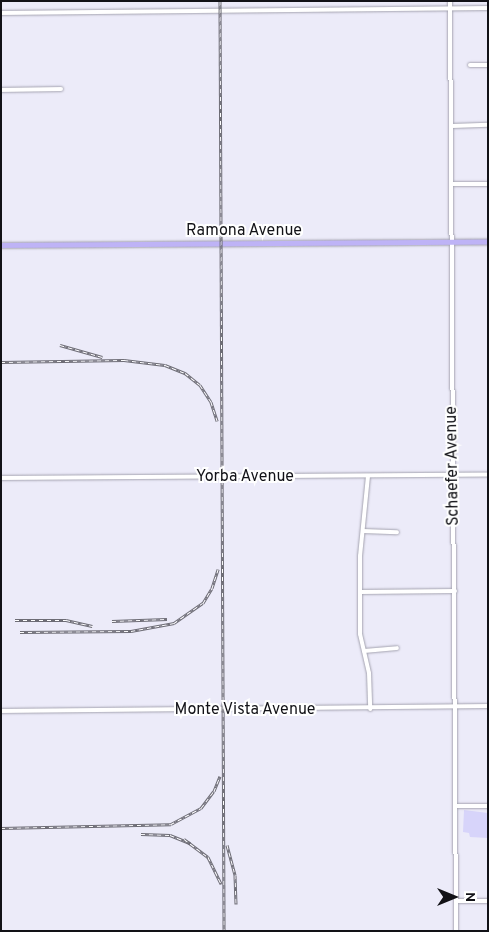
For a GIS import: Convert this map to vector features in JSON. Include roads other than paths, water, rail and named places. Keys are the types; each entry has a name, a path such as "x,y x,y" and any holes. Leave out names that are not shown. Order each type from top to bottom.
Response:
{"main road":[{"name":"Ramona Avenue","path":"1,245 488,242"}],"street":[{"name":"Schaefer Avenue","path":"450,1 453,184 452,474 455,591 456,931"},
{"path":"1,13 488,8"},
{"path":"470,65 488,65"},
{"path":"1,90 61,89"},
{"path":"452,126 488,125"},
{"path":"453,184 488,184"},
{"name":"Yorba Avenue","path":"1,478 488,474"},
{"path":"368,476 363,531 360,634 364,651 370,709"},
{"path":"363,531 397,532"},
{"path":"360,592 455,591"},
{"path":"364,651 397,648"},
{"name":"Monte Vista Avenue","path":"1,711 370,709 488,706"},
{"path":"456,806 488,806"},
{"path":"456,901 488,901"}],"railway":[{"path":"220,1 224,931"},
{"path":"60,345 102,357"},
{"path":"1,362 124,360 165,365 185,373 200,385 211,402 217,421"},
{"path":"20,632 131,631 174,623 203,603 212,588 218,569"},
{"path":"112,621 167,619"},
{"path":"15,620 66,620 92,626"},
{"path":"1,828 171,824 201,808 214,791 220,776"},
{"path":"141,834 170,835 190,843"},
{"path":"184,839 208,857 221,884"},
{"path":"227,845 235,875 236,904"}]}
